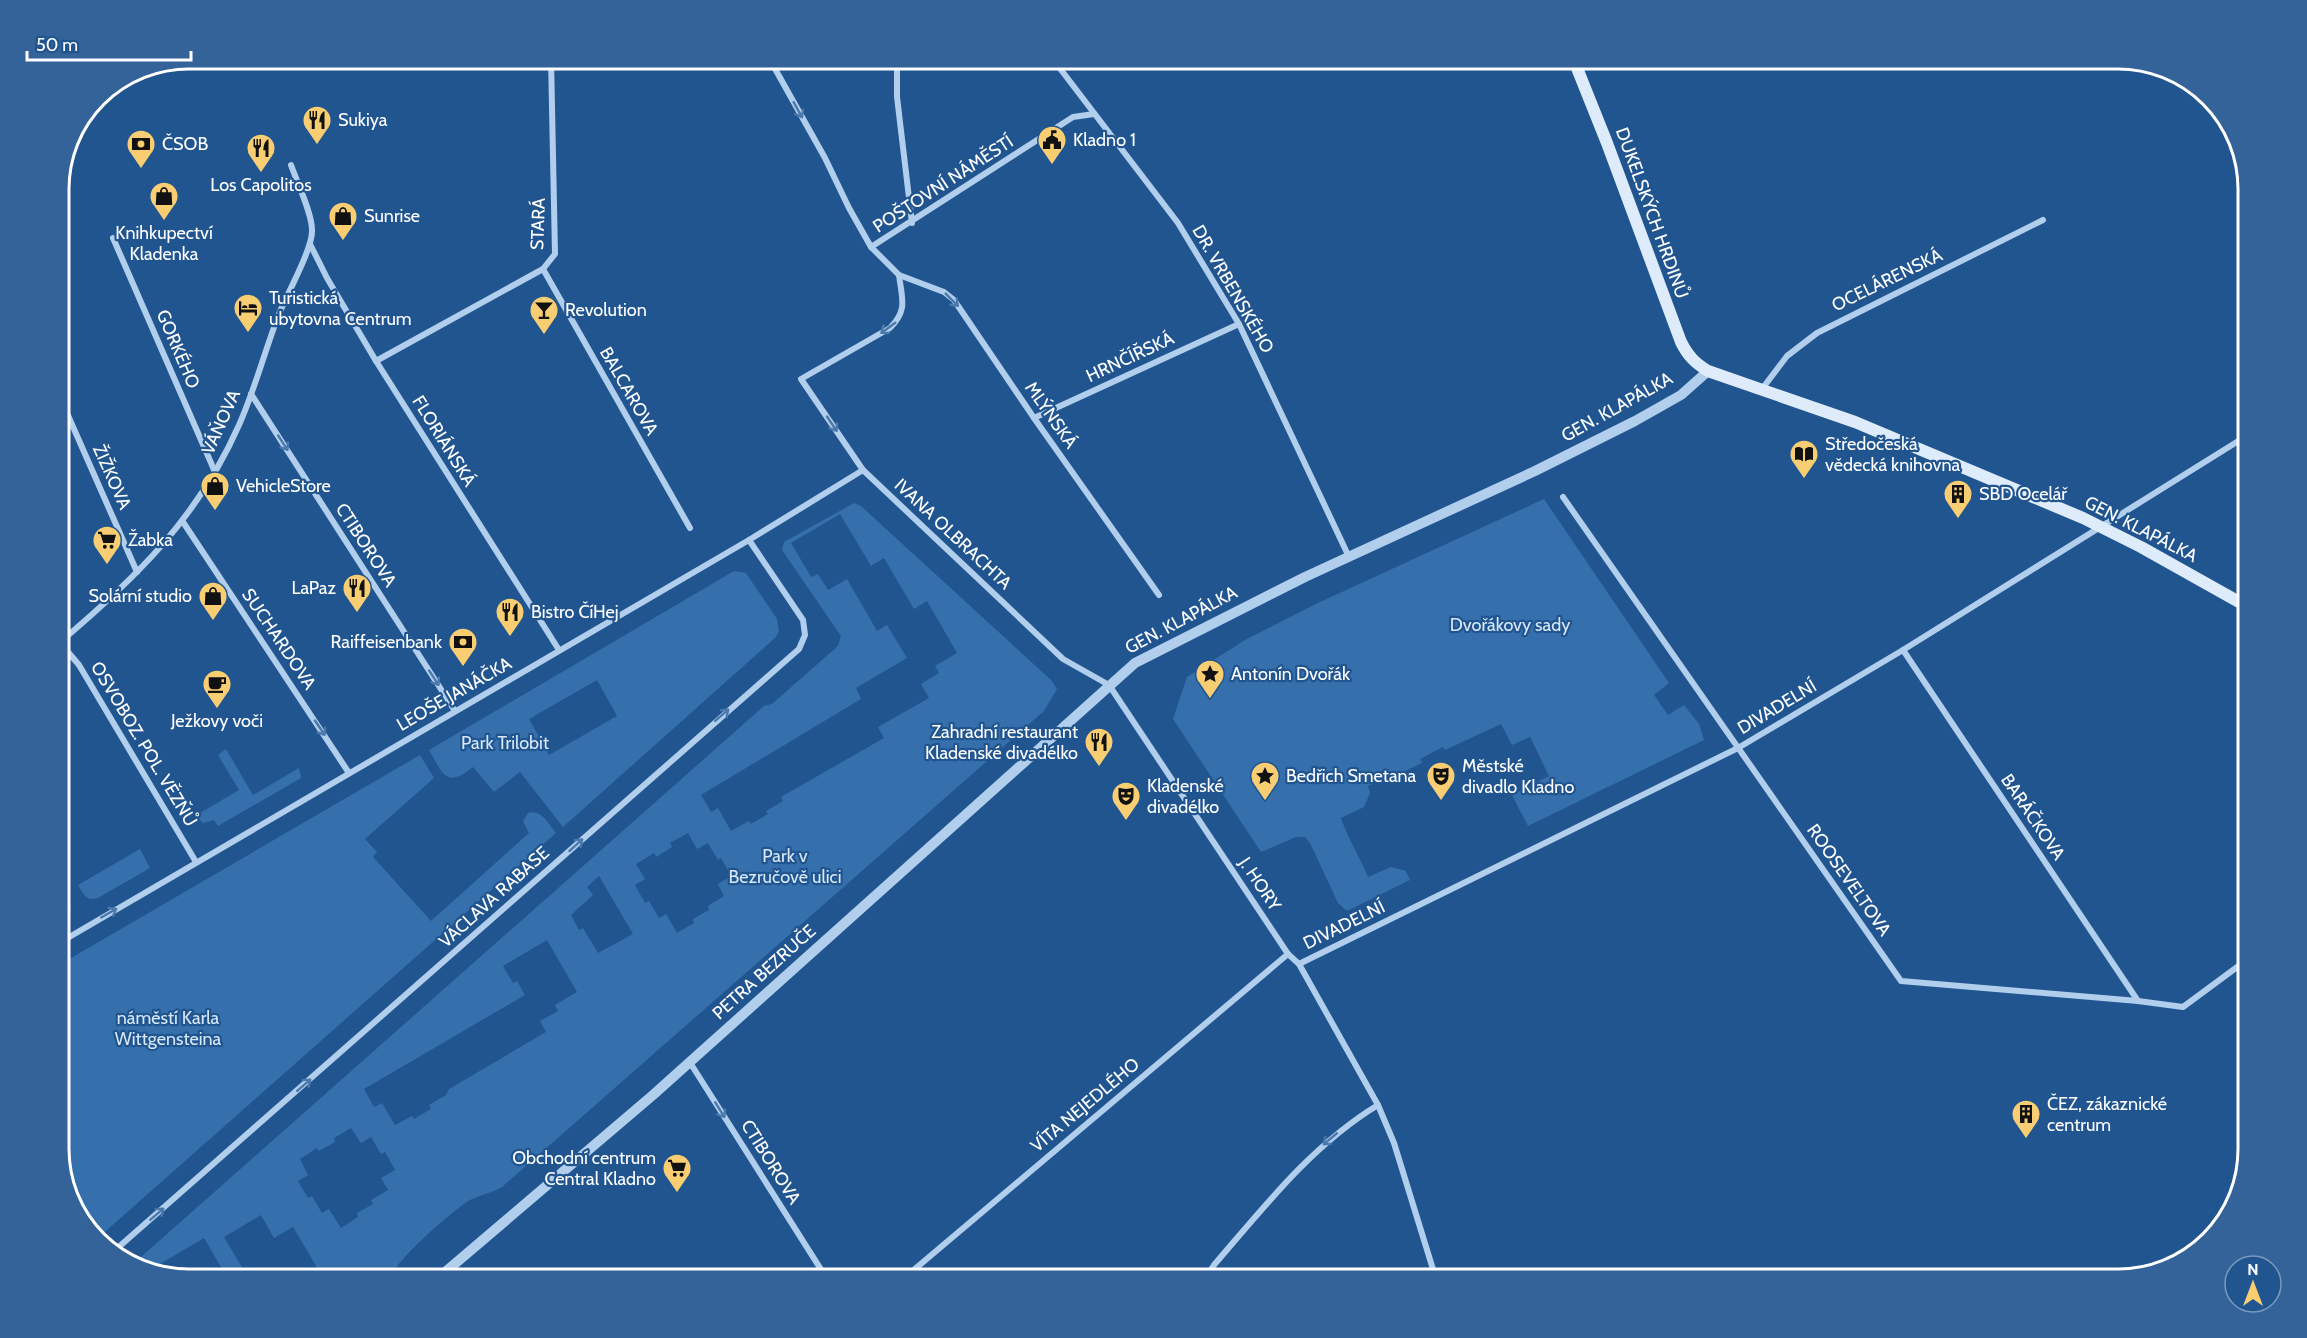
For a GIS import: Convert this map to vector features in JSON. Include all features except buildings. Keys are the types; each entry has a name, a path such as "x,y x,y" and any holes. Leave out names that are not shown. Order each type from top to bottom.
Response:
{"main road":[{"name":"DUKELSKÝCH HRDINŮ","path":"1577,69 1681,342 1691,359 1708,371"},
{"name":"GEN. KLAPÁLKA","path":"1708,371 1855,422 2101,526 2238,601"}],"street":[{"name":"STARÁ","path":"376,361 543,269 555,254 552,69"},
{"path":"776,69 871,247 899,275"},
{"path":"897,69 897,97 912,223"},
{"name":"DR. VRBENSKÉHO","path":"1060,69 1178,223 1239,324 1349,557"},
{"name":"POŠTOVNÍ NÁMĚSTÍ","path":"871,247 912,223 1073,117 1094,114"},
{"name":"VÁŇOVA","path":"69,636 137,572 183,522 215,472 239,424 280,311 310,244 312,223 291,165"},
{"name":"OCELÁRENSKÁ","path":"1762,389 1787,356 1817,333 2043,220"},
{"name":"GORKÉHO","path":"113,238 215,472"},
{"name":"FLORIÁNSKÁ","path":"310,244 327,278 376,361 560,650"},
{"name":"BALCAROVA","path":"543,269 690,528"},
{"name":"IVANA OLBRACHTA","path":"899,275 902,305 900,317 890,328 801,379 863,470 1063,659 1109,685"},
{"name":"MLÝNSKÁ","path":"899,275 944,292 954,300 1159,595"},
{"name":"HRNČÍŘSKÁ","path":"1034,418 1239,324"},
{"name":"GEN. KLAPÁLKA","path":"1109,685 1135,663 1162,648 1349,557 1535,471 1635,421 1681,395 1708,371"},
{"name":"CTIBOROVA","path":"251,394 455,711"},
{"name":"ŽIŽKOVA","path":"69,418 137,572"},
{"name":"DIVADELNÍ","path":"1299,964 1738,748 1903,650 2238,441"},
{"name":"LEOŠE JANÁČKA","path":"69,937 749,540 863,470"},
{"name":"ROOSEVELTOVA","path":"1563,497 1901,981 2138,1001 2183,1007 2238,966"},
{"name":"SUCHARDOVA","path":"183,522 349,773"},
{"name":"VÁCLAVA RABASE","path":"119,1246 799,649 805,635 803,620 749,540"},
{"name":"BARÁČKOVA","path":"1903,650 2138,1001"},
{"name":"OSVOBOZ. POL. VĚZŇŮ","path":"69,653 80,664 196,862"},
{"name":"J. HORY","path":"1109,685 1288,954 1299,964 1378,1105 1394,1143 1433,1269"},
{"name":"PETRA BEZRUČE","path":"450,1269 652,1095 1109,685"},
{"name":"VÍTA NEJEDLÉHO","path":"916,1269 1288,954"},
{"name":"CTIBOROVA","path":"689,1061 820,1269"},
{"path":"1213,1269 1297,1170 1354,1120 1378,1105"}],"green space":[{"name":"Dvořákovy sady","path":"1544,499 1669,683 1654,695 1668,715 1684,705 1699,724 1704,740 1528,826 1512,795 1549,776 1530,737 1512,745 1501,724 1445,750 1443,747 1420,759 1422,763 1368,786 1370,793 1364,807 1341,818 1368,877 1391,867 1406,871 1410,880 1347,911 1338,903 1305,837 1296,837 1261,852 1173,719 1187,677 1245,640 1318,603"},
{"name":"Park v Bezručově ulici","path":"854,503 861,506 1052,681 1057,689 1044,711 502,1187 468,1201 437,1226 395,1269 318,1269 293,1227 274,1238 261,1215 224,1237 243,1269 222,1269 204,1238 161,1266 140,1258 764,706 772,704 838,646 841,636 782,550 784,542","holes":["840,514 871,566 884,558 914,609 927,601 957,653 935,666 939,673 921,684 929,698 878,727 884,738 781,797 783,801 766,811 768,814 751,824 749,821 731,831 718,808 711,812 701,795 861,699 856,688 907,658 887,625 877,631 847,579 828,590 818,574 811,577 791,543","688,833 697,849 708,843 718,860 721,858 731,876 718,884 724,896 708,906 709,910 693,919 694,923 677,933 666,914 659,918 649,901 645,903 635,885 645,879 636,864 654,853 656,857 672,847 670,843","599,876 633,934 598,953 583,928 579,930 571,915 593,895 587,887","547,940 577,992 555,1005 558,1011 540,1021 546,1032 449,1089 446,1095 429,1105 431,1109 414,1119 412,1116 395,1125 382,1103 374,1107 364,1089 525,995 517,981 513,983 503,966","351,1128 361,1143 371,1137 381,1154 385,1152 395,1170 381,1178 388,1190 371,1200 373,1204 357,1213 358,1217 341,1228 329,1209 322,1213 312,1196 308,1198 298,1181 308,1175 300,1159 317,1148 319,1151 335,1142 334,1138"]},
{"name":"Park Trilobit","path":"734,571 746,573 777,619 779,631 775,638 563,827 520,772 494,792 473,767 457,777 446,776 429,750","holes":["597,680 617,716 549,755 529,719"]},
{"path":"226,749 253,795 299,768 301,778 218,826 214,820 203,823 195,816 239,790 218,755"},
{"name":"náměstí Karla Wittgensteina","path":"420,755 434,778 365,839 377,852 373,857 431,921 529,833 523,821 528,813 533,812 540,815 556,833 103,1233 81,1202 75,1188 69,1157 69,959"},
{"path":"140,849 150,868 98,898 91,899 84,894 78,885"}],"place":[{"name":"Sukiya","path":"317,146"},
{"name":"Kladno 1","path":"1052,166"},
{"name":"ČSOB","path":"141,170"},
{"name":"Los Capolitos","path":"261,174"},
{"name":"Knihkupectví Kladenka","path":"164,222"},
{"name":"Sunrise","path":"343,242"},
{"name":"Turistická ubytovna Centrum","path":"248,334"},
{"name":"Revolution","path":"544,336"},
{"name":"Středočeská vědecká knihovna","path":"1804,480"},
{"name":"VehicleStore","path":"215,512"},
{"name":"SBD Ocelář","path":"1958,520"},
{"name":"Žabka","path":"107,566"},
{"name":"LaPaz","path":"357,614"},
{"name":"Solární studio","path":"213,622"},
{"name":"Bistro ČíHej","path":"510,638"},
{"name":"Raiffeisenbank","path":"463,668"},
{"name":"Antonín Dvořák","path":"1210,700"},
{"name":"Ježkovy voči","path":"217,710"},
{"name":"Zahradní restaurant Kladenské divadélko","path":"1099,768"},
{"name":"Bedřich Smetana","path":"1265,802"},
{"name":"Městské divadlo Kladno","path":"1441,802"},
{"name":"Kladenské divadélko","path":"1126,822"},
{"name":"ČEZ, zákaznické centrum","path":"2026,1140"},
{"name":"Obchodní centrum Central Kladno","path":"677,1194"}]}
